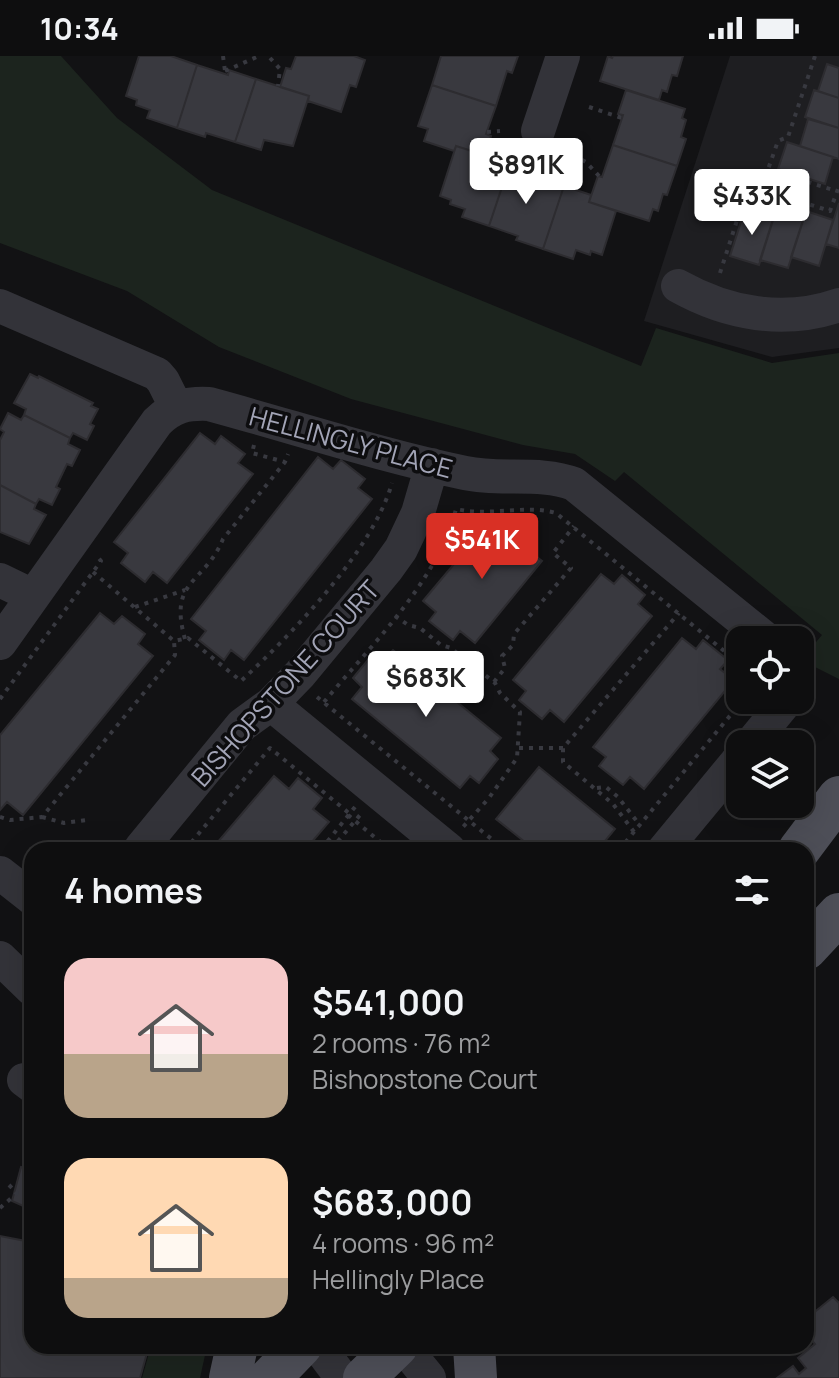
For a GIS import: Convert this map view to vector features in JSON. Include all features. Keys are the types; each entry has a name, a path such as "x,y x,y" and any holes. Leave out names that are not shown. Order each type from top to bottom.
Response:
{"main road":[{"path":"805,842 839,797"},
{"path":"814,941 839,914"},
{"path":"230,1378 235,1354"},
{"path":"270,1378 293,1354"},
{"path":"364,1378 391,1354"},
{"path":"474,1354 476,1378"}],"street":[{"path":"538,131 563,56"},
{"path":"678,286 711,302 749,312 802,314 839,305"},
{"path":"0,306 147,369 163,381 176,407 157,422 0,643"},
{"name":"HELLINGLY PLACE","path":"176,407 209,404 486,477 546,476 574,484 750,626"},
{"name":"BISHOPSTONE COURT","path":"146,842 242,725 271,704 330,639 401,549 418,513 432,465"},
{"path":"0,580 33,596"},
{"path":"271,704 439,842"},
{"path":"762,730 776,714"},
{"path":"671,842 726,775"},
{"path":"0,873 24,892"},
{"path":"0,958 24,981"},
{"path":"324,1354 342,1378"},
{"path":"407,1354 429,1378"}],"path":[{"path":"223,56 225,72 259,56"},
{"path":"766,175 778,141 788,137 815,56"},
{"path":"270,58 280,69 278,86"},
{"path":"589,107 622,118"},
{"path":"487,132 500,131"},
{"path":"573,155 586,162 599,176"},
{"path":"539,178 540,169"},
{"path":"711,302 749,183 766,175 790,183 792,177 838,189 830,211 789,198 772,203"},
{"path":"257,437 252,453 285,462"},
{"path":"185,639 179,610 182,597 219,549 223,539 285,462 291,442"},
{"path":"174,641 188,638 241,681 281,643 362,545 381,515 394,476"},
{"path":"495,842 324,702 431,569 453,523 456,509 485,513 551,511 574,526 726,652"},
{"path":"494,682 505,668 502,656 513,645 514,634 571,568 553,553 574,526"},
{"path":"0,699 101,561 94,551"},
{"path":"42,817 175,655 174,641 93,572"},
{"path":"135,607 187,589"},
{"path":"634,832 613,804 563,762 563,748 679,613"},
{"path":"395,616 451,648 494,682 500,693 520,712 517,758 495,791 469,820"},
{"path":"626,842 731,714"},
{"path":"192,842 270,748 380,842"},
{"path":"519,748 563,748"},
{"path":"594,788 606,787 639,824"},
{"path":"327,842 375,789"},
{"path":"337,842 375,789"},
{"path":"0,817 15,820 42,817 64,823 87,820"},
{"path":"0,1208 17,1193 8,1184"}],"shaded area":[{"path":"0,56 61,56 117,118 212,190 641,366 656,328 772,363 839,353 839,679 814,666 814,645 822,635 814,626 624,472 615,481 575,454 523,445 351,399 219,347 127,291 0,243"},
{"path":"730,56 839,56 839,348 772,357 644,321"},
{"path":"149,1354 205,1354 200,1378 142,1378"}],"building":[{"path":"139,56 171,56 197,65 177,128 147,118 150,110 136,105 137,100 126,96"},
{"path":"296,56 354,56 365,60 356,87 350,85 341,112 308,101 309,96 280,87 286,68 291,69"},
{"path":"441,56 518,56 512,73 507,71 496,106 432,85"},
{"path":"608,56 683,56 677,76 672,75 667,92 662,90 659,100 600,81"},
{"path":"827,64 839,68 839,98 818,91"},
{"path":"197,65 228,75 229,70 256,79 235,142 177,128"},
{"path":"256,79 309,96 293,146 264,140 261,150 235,142"},
{"path":"432,85 496,106 486,134 491,136 485,155 456,146 454,151 424,141 428,129 418,126"},
{"path":"626,90 685,109 682,118 686,120 681,137 686,139 677,166 613,145 623,115 618,114"},
{"path":"814,90 839,98 839,128 805,117"},
{"path":"808,119 839,128 839,159 800,146"},
{"path":"787,142 833,157 825,184 778,169"},
{"path":"613,145 677,166 667,195 663,194 658,211 653,209 649,221 589,202"},
{"path":"456,146 510,163 489,226 462,217 465,209 450,204 451,200 440,196"},
{"path":"510,163 535,171 534,177 564,186 543,249 489,226"},
{"path":"564,186 591,195 589,202 616,211 602,255 576,250 573,259 543,249"},
{"path":"839,203 839,248 826,244"},
{"path":"745,209 774,217 759,265 730,256"},
{"path":"806,211 833,220 819,266 791,257"},
{"path":"775,213 803,221 788,268 760,260"},
{"path":"30,374 93,403 91,406 98,409 90,424 94,426 87,440 73,433 70,438 24,415 26,409 14,403"},
{"path":"8,413 21,420 24,415 70,438 68,444 80,450 72,466 67,464 56,487 60,489 52,505 39,499 36,504 0,485 0,440 4,432 0,429"},
{"path":"200,433 215,444 221,436 245,454 238,463 253,474 167,583 153,572 145,582 121,563 128,553 114,542"},
{"path":"318,457 333,469 341,460 365,479 358,488 372,499 244,660 231,650 224,660 199,640 206,631 191,619"},
{"path":"0,485 36,504 34,509 46,515 29,544 0,532"},
{"path":"491,520 504,530 511,522 535,541 528,550 542,561 475,643 460,631 453,640 429,621 436,612 423,601"},
{"path":"601,574 614,584 622,575 645,595 638,604 652,616 564,722 550,710 542,719 519,700 526,691 513,680"},
{"path":"100,613 114,624 122,616 145,634 138,644 153,656 23,815 7,802 0,810 0,735"},
{"path":"682,638 696,649 703,640 726,658 720,669 726,674 726,690 644,789 630,777 623,785 599,766 606,757 593,747"},
{"path":"393,650 501,738 490,751 498,759 479,783 470,776 460,788 352,699 362,687 353,678 372,655 382,662"},
{"path":"539,767 615,829 604,842 525,842 496,819"},
{"path":"274,776 289,789 298,778 322,798 313,809 329,822 312,842 218,842"},
{"path":"21,1167 24,1168 24,1206 12,1201"},
{"path":"0,1236 24,1241 24,1354 147,1354 140,1378 0,1378"},
{"path":"833,1297 839,1303 839,1378 777,1378 793,1366 799,1374 806,1368 798,1358 803,1354 814,1354 814,1312"}]}
